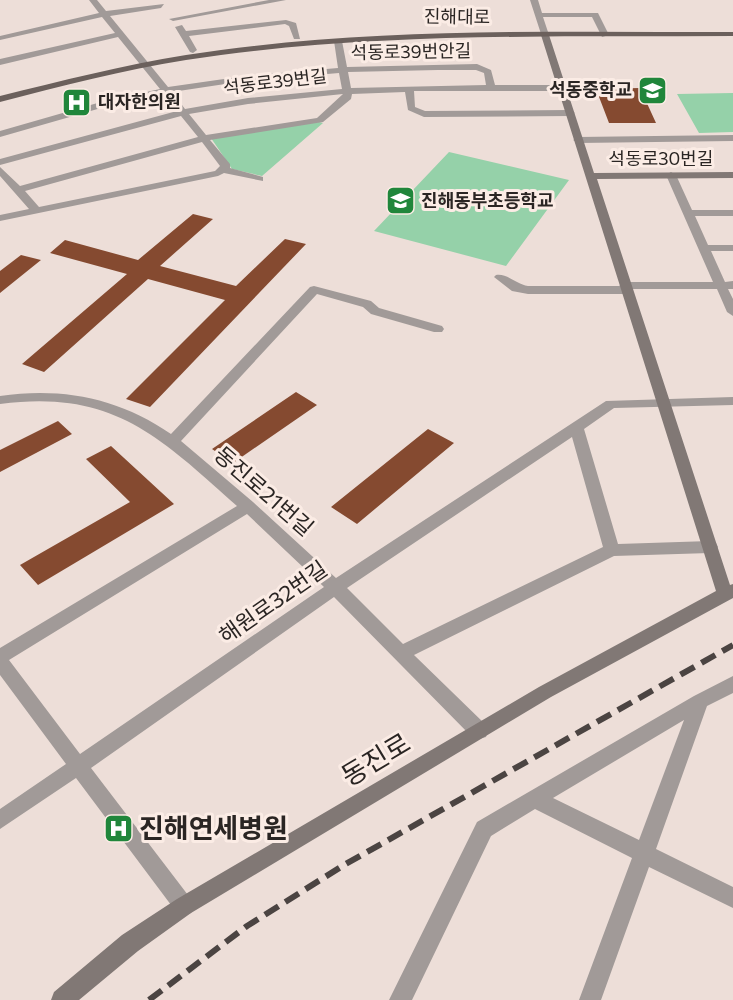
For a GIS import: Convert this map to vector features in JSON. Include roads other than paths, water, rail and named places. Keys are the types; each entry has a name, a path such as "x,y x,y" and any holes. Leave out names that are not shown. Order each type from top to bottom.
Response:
{"main road":[{"name":"진해대로","path":"0,89 193,50 297,37 427,32 510,35"},
{"path":"510,35 733,36"},
{"name":"진해대로","path":"0,99 140,62 338,41 510,35"},
{"path":"573,36 596,38 733,36"}],"street":[{"path":"0,218 218,173 226,166 206,138 140,62 93,0"},
{"path":"172,19 281,0 286,22"},
{"path":"534,0 710,547 729,592"},
{"path":"0,38 159,2 185,34 193,50"},
{"path":"539,15 595,15 605,35"},
{"path":"185,34 286,22 293,25 297,37"},
{"path":"0,62 119,34"},
{"path":"18,190 206,138 321,120 348,97 341,70 338,41"},
{"name":"석동로39번안길","path":"0,134 166,90 260,77 341,70 477,66 488,72 490,88"},
{"name":"석동로39번길","path":"0,162 133,124 245,101 345,91 562,88"},
{"path":"409,89 411,108 424,114 570,113"},
{"path":"578,140 733,138"},
{"path":"0,170 36,210"},
{"path":"222,170 259,179"},
{"path":"671,175 704,248 727,285 733,312"},
{"name":"석동로30번길","path":"590,176 733,175"},
{"path":"688,213 733,213"},
{"path":"704,248 733,248"},
{"path":"500,277 516,288 528,290 727,285"},
{"path":"172,442 314,290 367,304 375,311 438,329"},
{"name":"동진로21번길","path":"0,400 27,395 95,402 129,415 172,442 294,545 479,731"},
{"name":"해원로32번길","path":"0,820 336,587 610,404 733,401"},
{"path":"576,427 612,550"},
{"path":"0,657 248,506"},
{"path":"401,652 612,550 710,547"},
{"name":"동진로","path":"62,1000 130,943 184,906 479,731 729,592"},
{"path":"0,662 184,906"},
{"path":"400,1000 484,829 700,701 733,684"},
{"path":"590,1000 700,701"},
{"path":"535,799 733,898"}],"railway":[{"path":"149,1000 247,926 344,865 733,645"}],"place":[{"name":"석동중학교","path":"653,90"},
{"name":"대자한의원","path":"77,102"},
{"name":"진해동부초등학교","path":"400,201"},
{"name":"진해연세병원","path":"118,829"}]}
